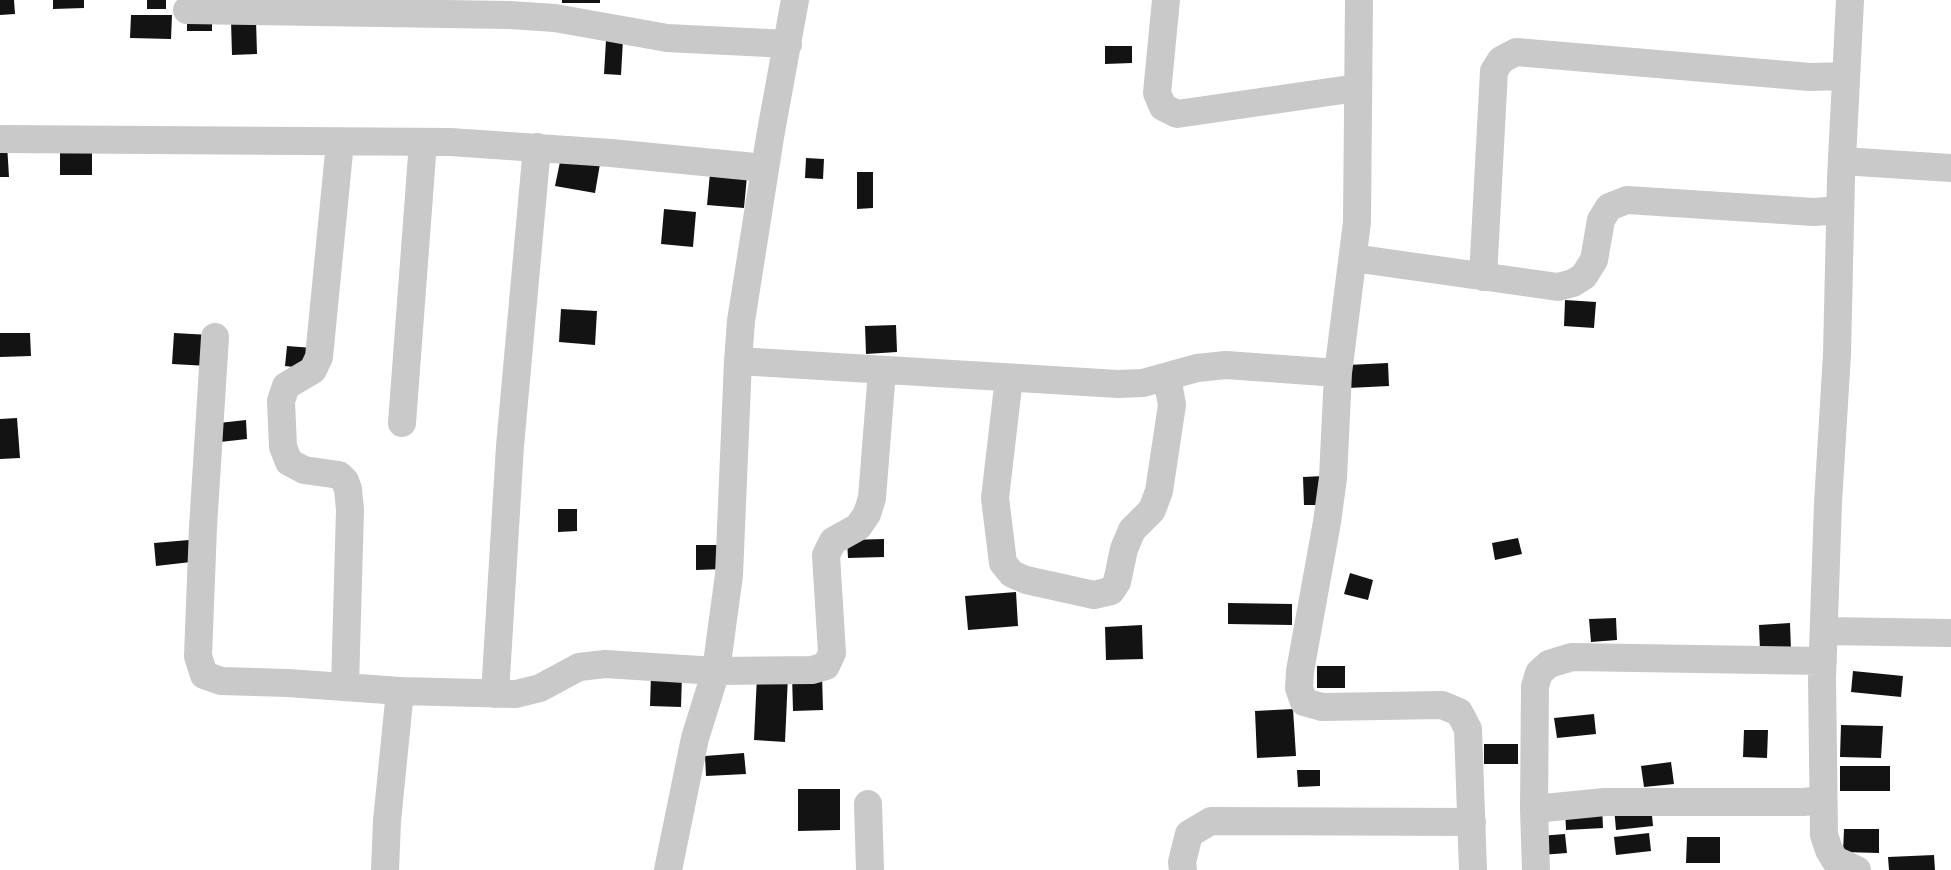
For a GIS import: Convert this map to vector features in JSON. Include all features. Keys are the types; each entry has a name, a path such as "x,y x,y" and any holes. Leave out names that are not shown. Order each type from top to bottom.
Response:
{"street":[{"path":"668,870 695,738 716,671 729,576 738,361 742,321 765,168 779,83 788,44 794,0"},
{"path":"1166,0 1157,93 1163,106 1177,114 1357,88"},
{"path":"1359,0 1357,222 1338,373 1333,478 1327,522 1300,671 1299,688 1304,702 1322,707 1442,705 1459,712 1468,729 1473,870"},
{"path":"1850,0 1842,160 1828,211 1836,354 1828,502 1824,631 1814,800 1829,850 1835,860 1857,870"},
{"path":"187,10 510,15 555,18 667,38 788,44"},
{"path":"1483,277 1494,71 1501,60 1516,52 1810,77 1846,76"},
{"path":"0,139 423,142 537,147 765,168"},
{"path":"340,142 318,358 314,370 286,386 281,401 283,447 289,462 304,470 339,474 345,481 348,489 350,510 345,686"},
{"path":"402,423 423,142"},
{"path":"495,694 510,446 537,147"},
{"path":"1842,160 1951,168"},
{"path":"1353,258 1558,287 1573,283 1584,276 1594,260 1601,220 1609,207 1627,200 1828,211"},
{"path":"215,337 203,526 198,656 204,675 222,681 345,686 400,691 516,694 540,688 579,667 605,664 716,671 812,670 826,666 832,653 826,555 833,541 858,527 867,514 872,498 882,371"},
{"path":"738,361 1118,384 1143,383 1197,368 1226,365 1338,373"},
{"path":"1009,378 995,498 1003,563 1012,574 1026,580 1094,595 1111,591 1117,582 1124,549 1132,530 1152,510 1159,491 1172,405 1167,377"},
{"path":"1824,631 1951,633"},
{"path":"1536,870 1534,809 1535,686 1539,673 1549,664 1572,657 1822,661"},
{"path":"385,870 387,820 400,691"},
{"path":"1534,809 1605,802 1814,800"},
{"path":"868,804 870,870"},
{"path":"1183,870 1182,862 1189,834 1212,821 1472,822"}],"building":[{"path":"0,0 14,0 15,14 0,15"},
{"path":"53,0 84,0 84,8 53,9"},
{"path":"147,0 166,0 166,9 147,9"},
{"path":"562,0 600,0 600,3 562,3"},
{"path":"187,14 212,14 212,31 187,31"},
{"path":"131,15 172,15 171,39 130,38"},
{"path":"256,20 257,54 232,55 231,21"},
{"path":"606,40 623,40 621,75 604,74"},
{"path":"1105,46 1132,46 1132,63 1105,64"},
{"path":"0,144 7,144 9,177 0,177"},
{"path":"60,149 92,150 92,175 60,175"},
{"path":"561,157 600,164 595,193 555,186"},
{"path":"806,158 824,159 823,179 805,178"},
{"path":"857,172 873,172 873,208 857,209"},
{"path":"710,173 747,176 744,208 707,205"},
{"path":"664,209 696,212 693,247 661,244"},
{"path":"1565,300 1596,302 1594,328 1564,326"},
{"path":"561,309 597,311 595,345 559,342"},
{"path":"896,325 897,352 866,354 865,326"},
{"path":"0,333 30,333 31,356 0,357"},
{"path":"174,333 210,335 208,366 172,364"},
{"path":"287,346 313,348 311,369 285,366"},
{"path":"1388,363 1389,386 1348,388 1348,365"},
{"path":"17,418 20,458 0,459 0,419"},
{"path":"246,420 247,439 220,442 219,423"},
{"path":"1324,476 1325,505 1304,505 1303,477"},
{"path":"558,509 577,509 577,531 558,532"},
{"path":"1518,538 1522,554 1495,560 1492,543"},
{"path":"884,539 884,557 848,558 847,540"},
{"path":"189,540 191,562 156,566 154,543"},
{"path":"696,545 723,545 723,569 696,570"},
{"path":"1350,573 1373,580 1368,600 1344,594"},
{"path":"1016,592 1018,626 968,630 965,596"},
{"path":"1228,603 1292,604 1292,625 1228,624"},
{"path":"1616,618 1617,640 1591,642 1589,619"},
{"path":"1790,623 1791,650 1760,651 1759,625"},
{"path":"1142,625 1143,659 1106,660 1105,627"},
{"path":"1317,666 1345,666 1345,688 1317,688"},
{"path":"1853,671 1903,676 1901,697 1851,692"},
{"path":"822,674 823,710 793,711 792,675"},
{"path":"651,675 682,675 681,707 650,706"},
{"path":"757,675 788,676 785,742 754,740"},
{"path":"1293,709 1296,756 1257,758 1255,711"},
{"path":"1594,714 1596,734 1557,738 1554,718"},
{"path":"1841,725 1883,726 1881,758 1840,757"},
{"path":"1744,730 1768,730 1767,758 1743,757"},
{"path":"1484,744 1518,744 1518,764 1484,764"},
{"path":"744,753 746,774 706,776 705,756"},
{"path":"1671,762 1674,784 1644,787 1641,766"},
{"path":"1840,766 1890,766 1890,791 1840,791"},
{"path":"1297,770 1320,770 1320,786 1298,787"},
{"path":"798,789 840,789 840,830 798,831"},
{"path":"1651,804 1653,826 1616,830 1614,807"},
{"path":"1602,806 1603,828 1566,830 1565,808"},
{"path":"1844,829 1879,829 1879,853 1843,852"},
{"path":"1649,833 1651,851 1616,855 1614,837"},
{"path":"1565,834 1567,853 1541,855 1539,836"},
{"path":"1687,837 1720,837 1720,863 1686,863"},
{"path":"1934,855 1935,870 1889,870 1888,857"}]}
